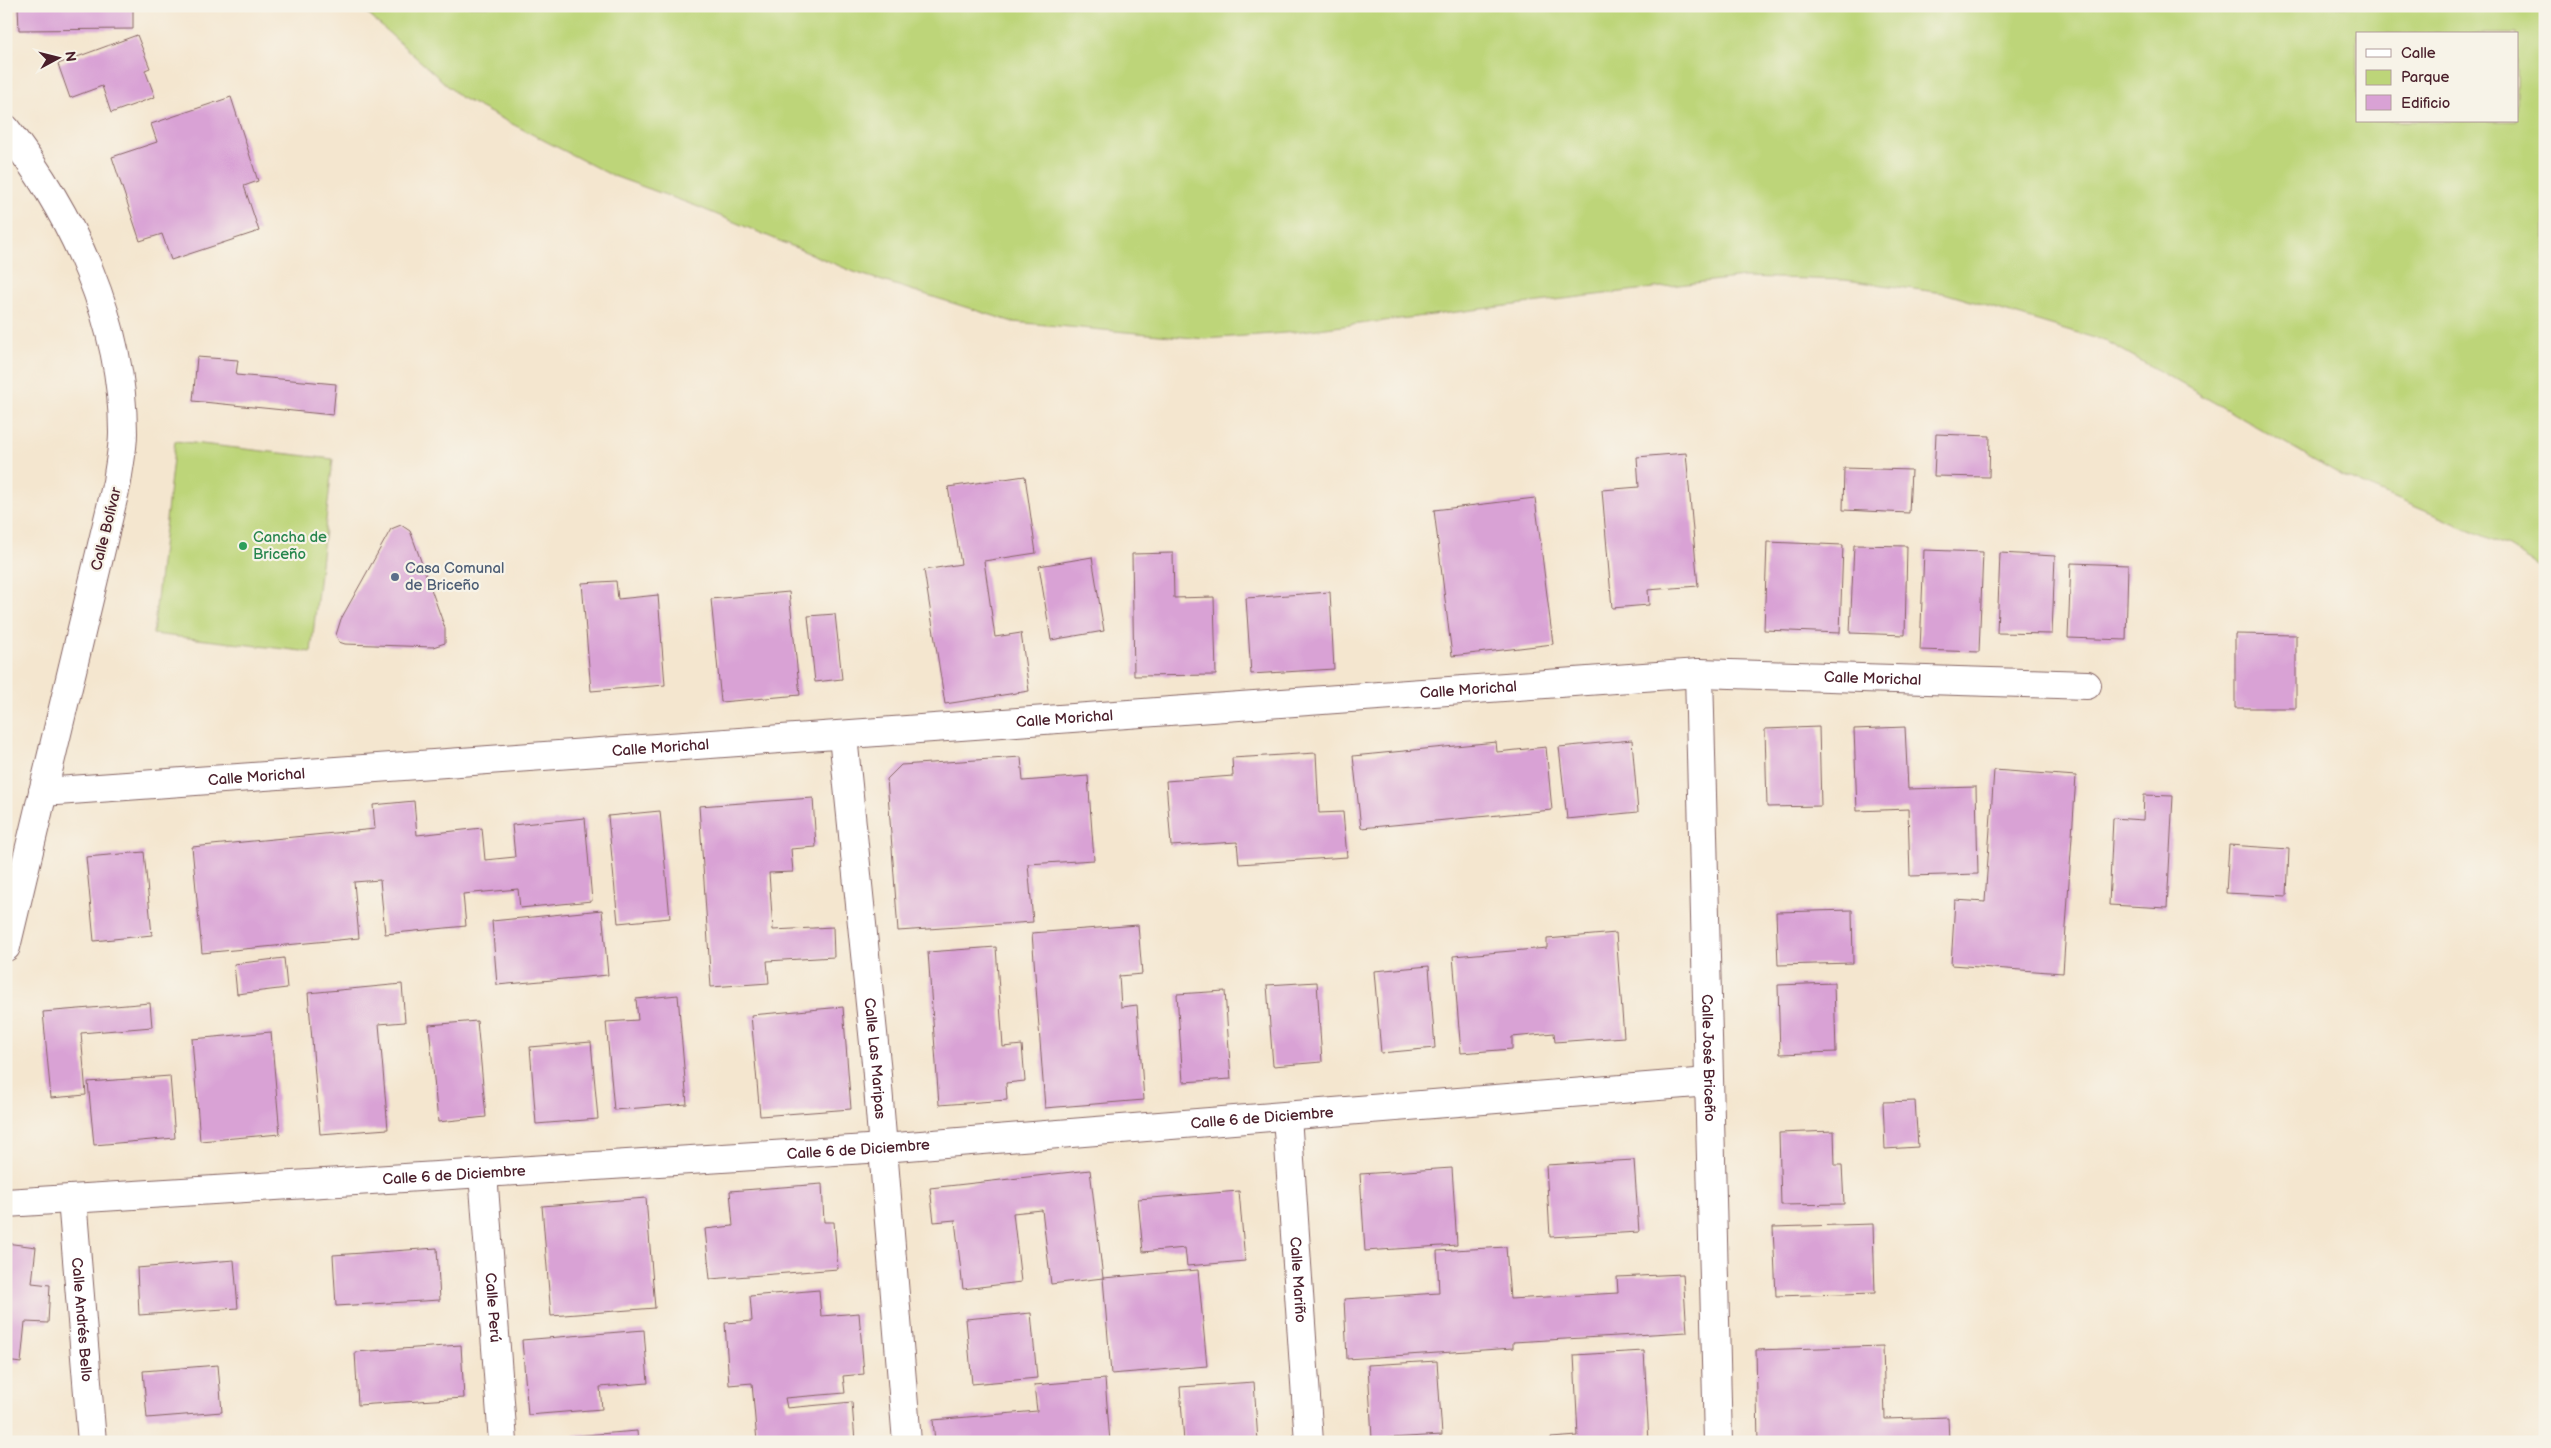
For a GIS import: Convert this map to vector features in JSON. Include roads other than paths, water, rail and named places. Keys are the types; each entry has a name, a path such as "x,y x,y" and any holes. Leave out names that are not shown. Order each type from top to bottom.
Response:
{"street":[{"name":"Calle Bolívar","path":"6,129 34,165 79,243 106,318 120,384 123,434 117,482 6,947"},
{"name":"Calle Morichal","path":"43,792 1699,673 2087,684"},
{"name":"Calle José Briceño","path":"1699,673 1718,1442"},
{"name":"Calle Las Maripas","path":"843,736 883,1148 907,1442"},
{"name":"Calle 6 de Diciembre","path":"6,1203 883,1148 1709,1082"},
{"name":"Calle Mariño","path":"1287,1116 1308,1442"},
{"name":"Calle Perú","path":"483,1173 503,1442"},
{"name":"Calle Andrés Bello","path":"72,1199 92,1442"}],"place":[{"name":"Cancha de Briceño","path":"243,546"},
{"name":"Casa Comunal de Briceño","path":"395,577"}]}
